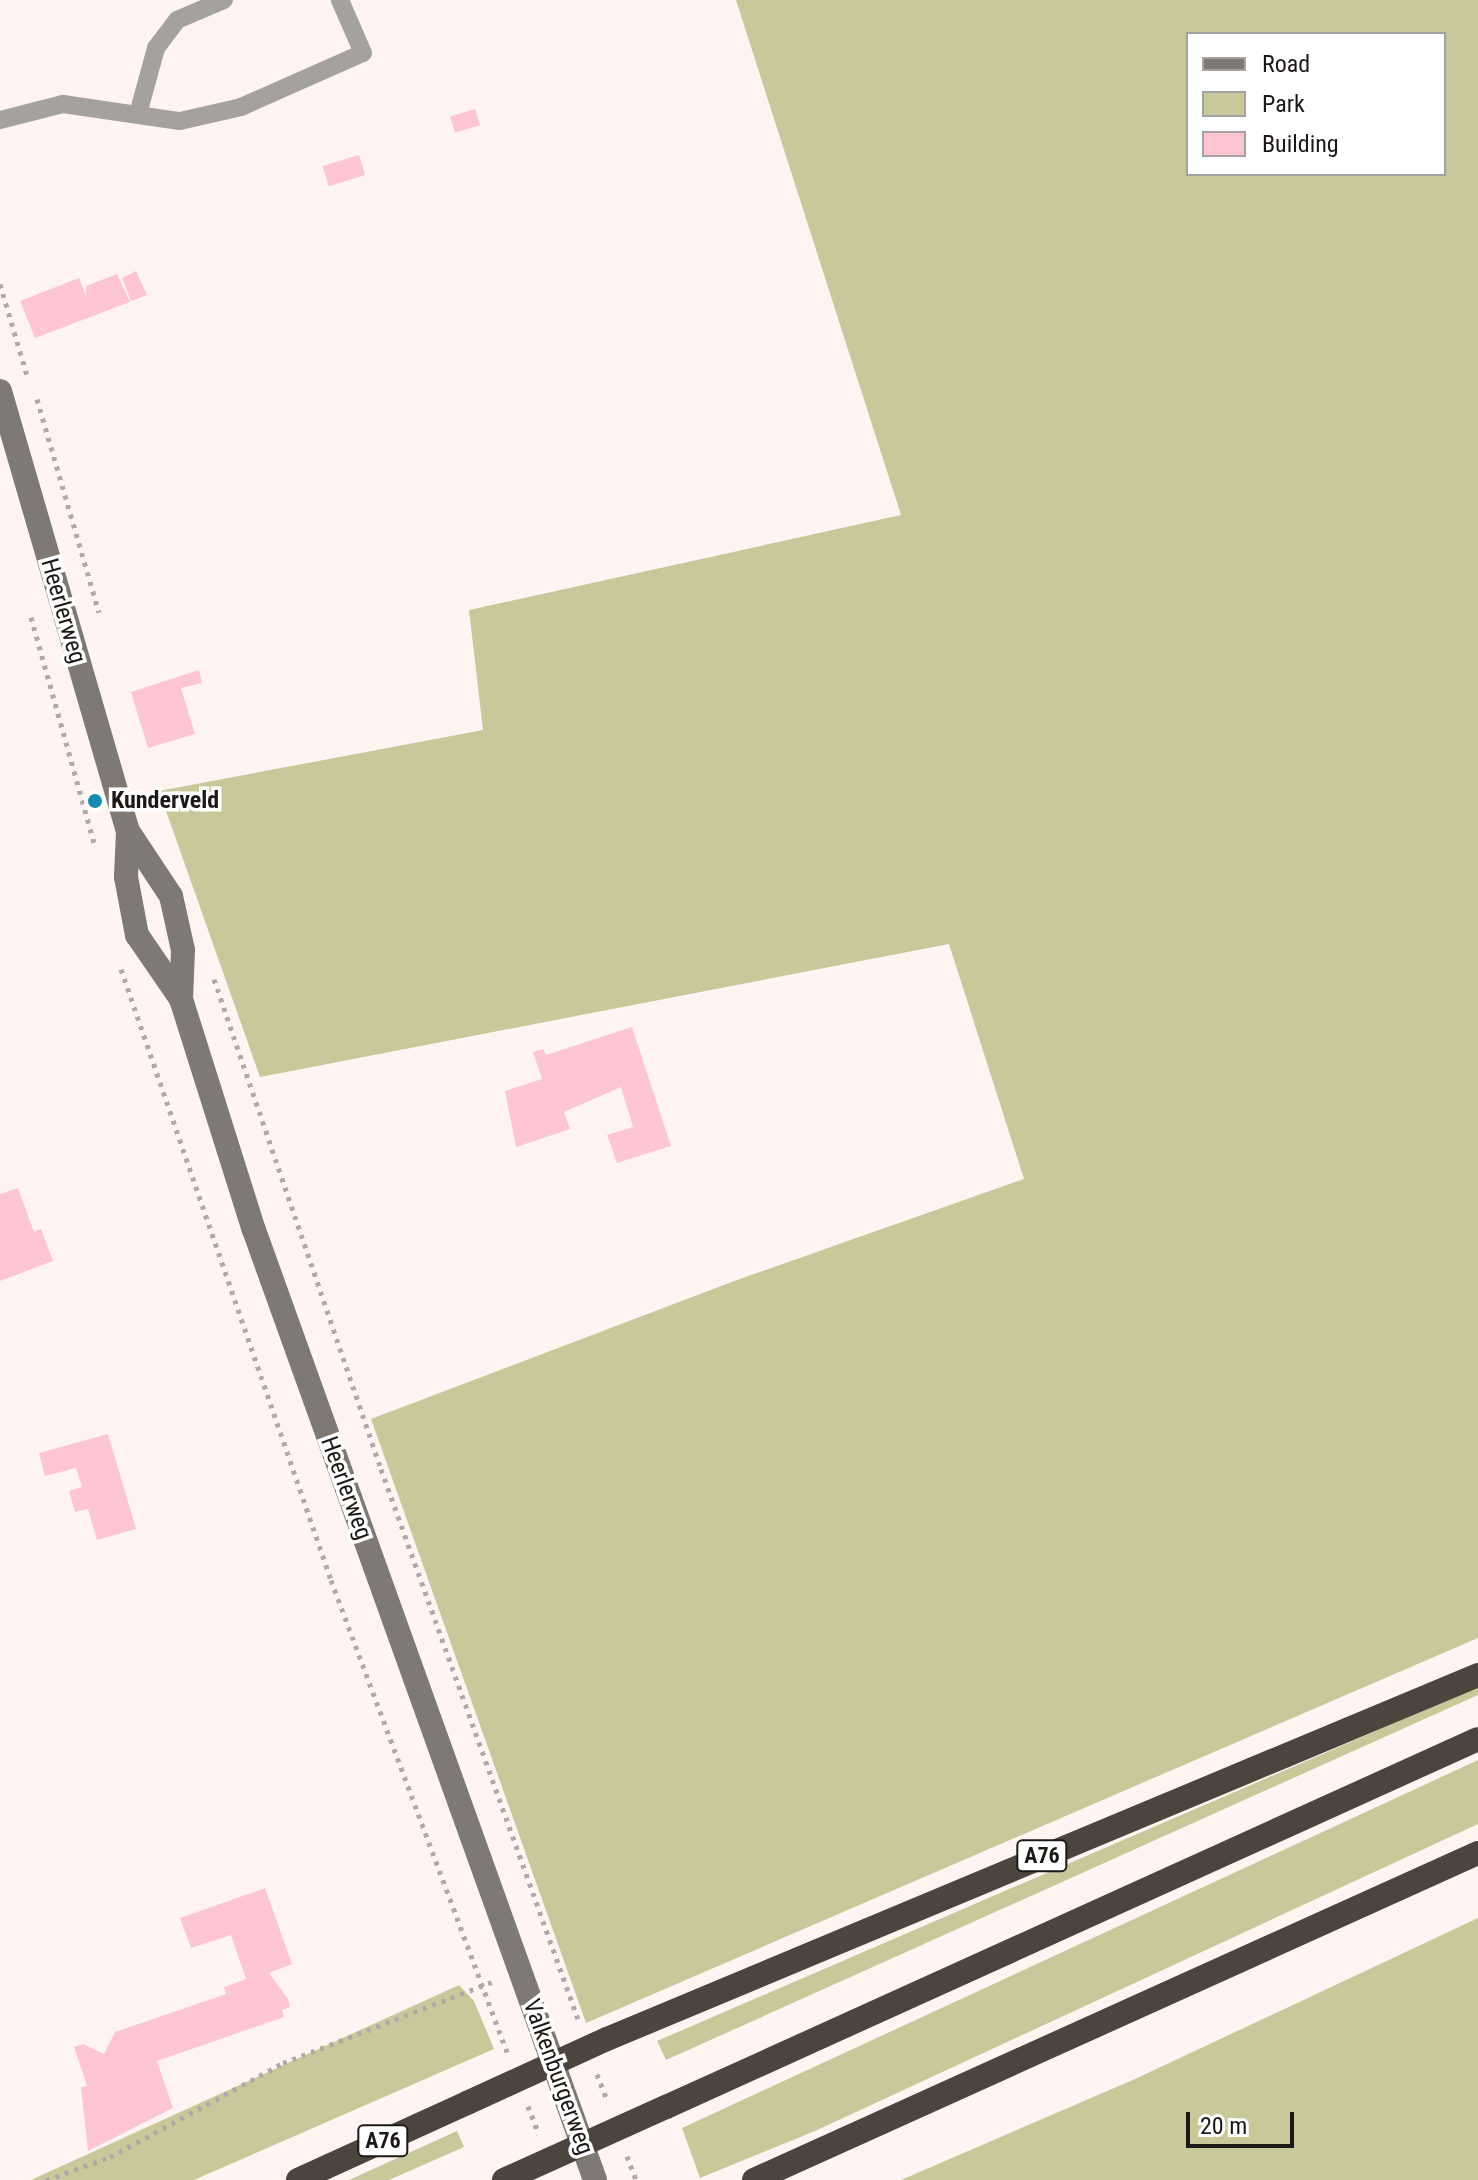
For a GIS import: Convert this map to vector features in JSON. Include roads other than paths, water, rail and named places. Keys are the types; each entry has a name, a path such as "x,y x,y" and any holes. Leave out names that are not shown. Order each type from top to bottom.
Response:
{"highway":[{"name":"A76","path":"298,2180 607,2039 1478,1675"},
{"path":"504,2180 1478,1739"},
{"path":"754,2180 1478,1853"}],"street":[{"name":"Heerlerweg","path":"0,391 128,831 171,896 183,950 181,999"},
{"name":"Heerlerweg","path":"128,831 126,877 137,935 181,999 254,1230 520,1974"},
{"name":"Valkenburgerweg","path":"520,1974 595,2180"}],"lane":[{"path":"138,114 156,48 177,20 224,0"},
{"path":"0,120 63,104 180,121 226,112 363,53 346,2"}],"place":[{"name":"Kunderveld","path":"95,801"}]}
